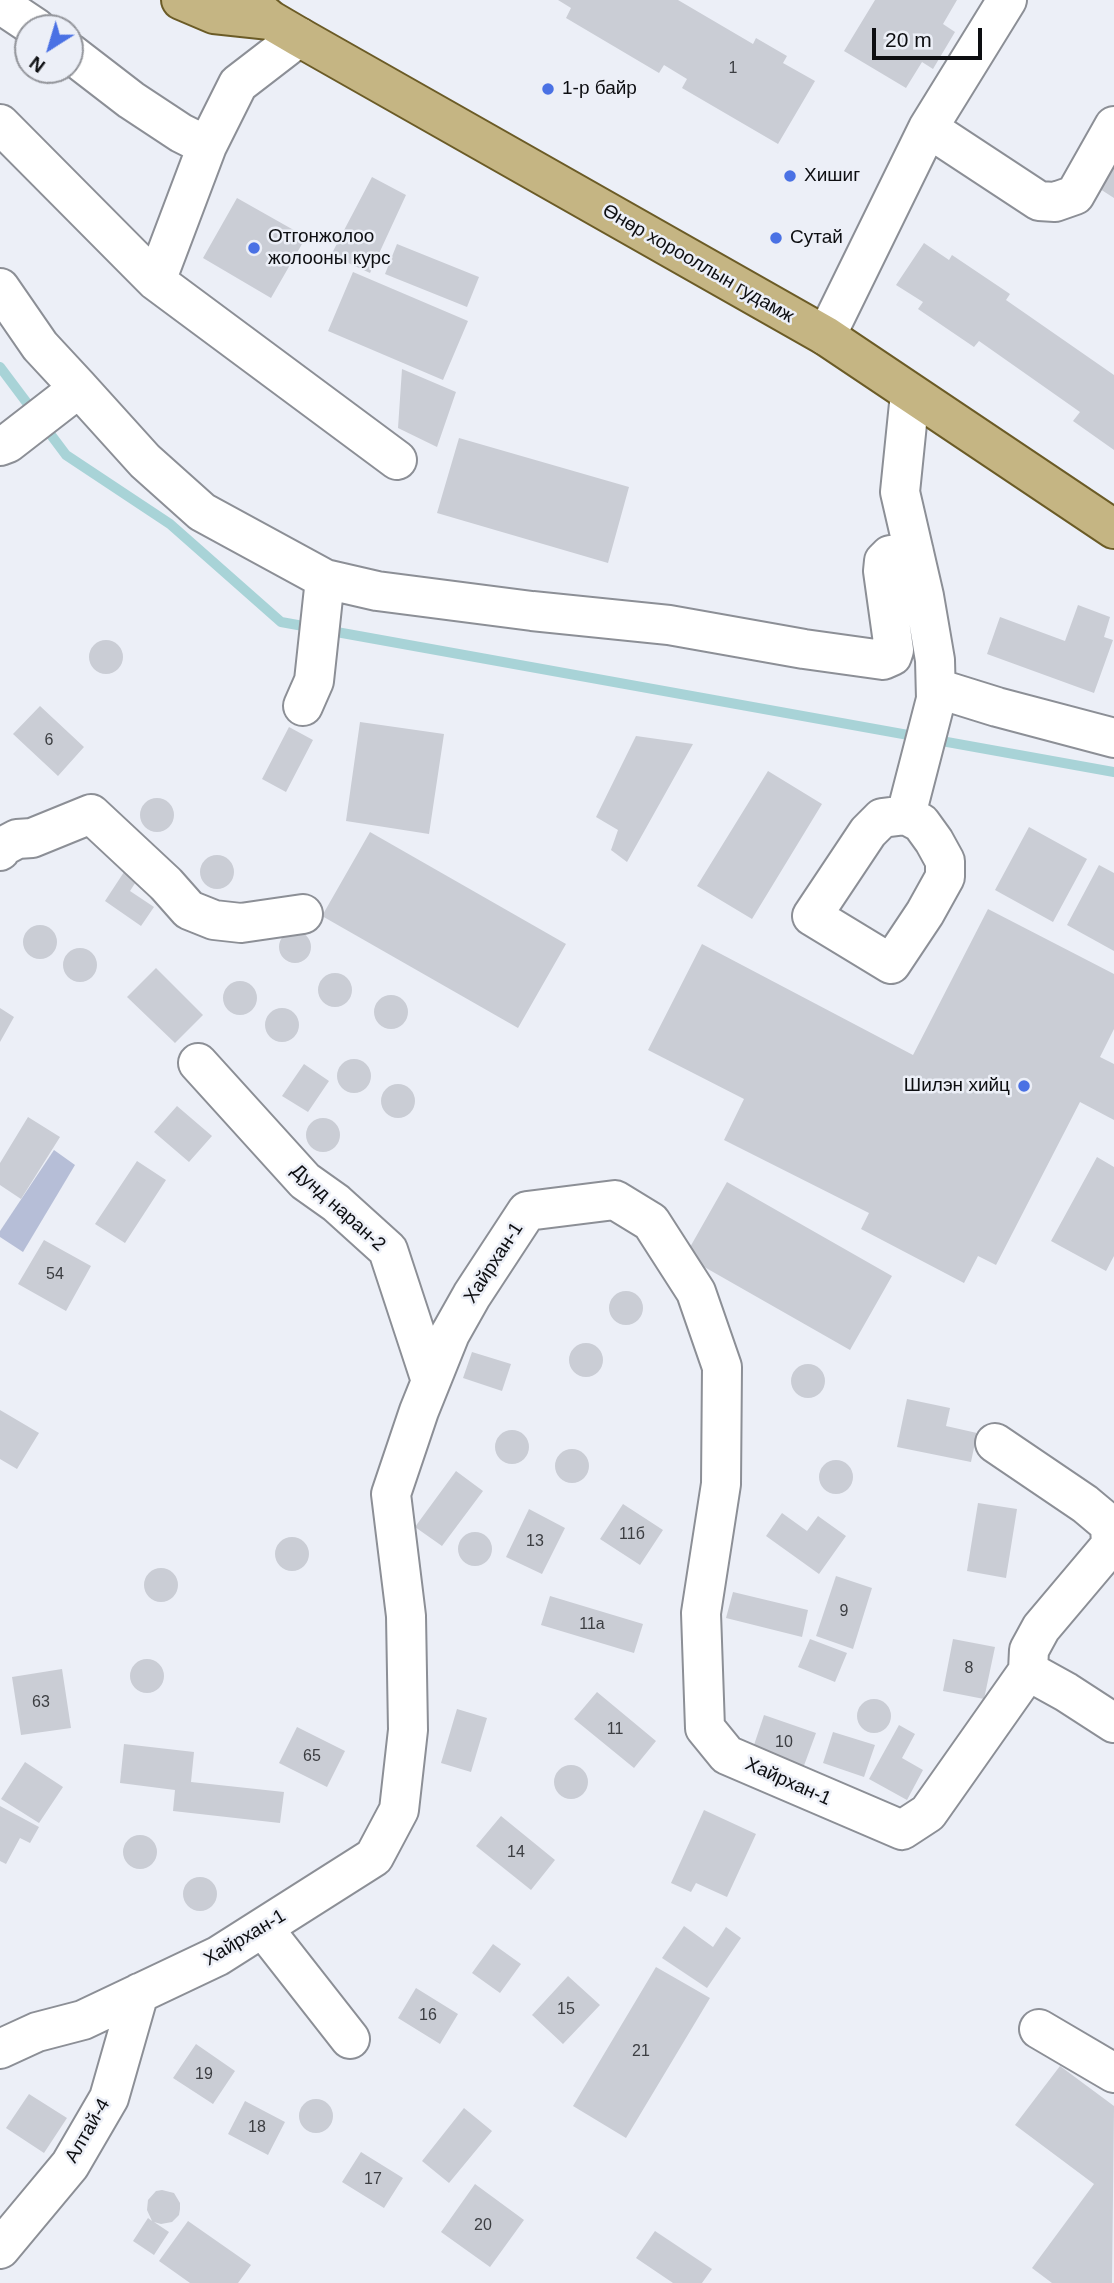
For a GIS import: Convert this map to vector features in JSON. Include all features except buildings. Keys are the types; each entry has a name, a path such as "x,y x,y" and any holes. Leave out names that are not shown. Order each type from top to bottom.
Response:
{"main road":[{"path":"181,0 214,14 272,19"},
{"name":"Өнөр хорооллын гудамж","path":"272,19 826,337 1114,529"}],"street":[{"path":"826,337 928,128 1007,0"},
{"path":"0,4 15,14"},
{"path":"156,281 207,146 272,19"},
{"path":"84,64 131,100 181,133 207,146"},
{"path":"0,124 156,281 397,460"},
{"path":"928,128 1039,201 1055,202 1076,195 1114,126"},
{"path":"0,288 73,393 145,461 202,512 325,579 377,591 669,625 883,660 892,656 894,650 883,571 884,561 890,555 914,552"},
{"path":"4,444 73,393"},
{"path":"910,394 900,492 936,660 936,693 910,801"},
{"path":"309,694 325,579"},
{"path":"936,693 1114,738"},
{"path":"1,846 17,839 32,838 91,814 166,884 189,910 214,920 241,923 303,914"},
{"name":"Дунд наран-2","path":"198,1063 305,1181 336,1203 387,1250 431,1381"},
{"name":"Хайрхан-1","path":"0,2049 37,2032 83,2020 218,1956 374,1857 400,1810 408,1730 406,1616 391,1494 450,1334 472,1295 527,1212 614,1200 651,1222 696,1292 722,1367 721,1485 701,1614 705,1728 727,1755 902,1830 928,1814 1028,1671 1029,1650 1041,1629 1111,1545 1110,1524 995,1443"},
{"path":"1028,1671 1114,1723"},
{"path":"263,1928 350,2039"},
{"name":"Алтай-4","path":"0,2249 70,2165 109,2098 139,1993"},
{"path":"1039,2029 1114,2073"}],"shaded area":[{"path":"54,1150 75,1165 23,1252 0,1237 0,1231"}],"waterway":[{"path":"0,367 66,455 170,524 281,622 1114,772"}],"place":[{"name":"1-р байр","path":"548,89"},
{"name":"Хишиг","path":"790,176"},
{"name":"Сутай","path":"776,238"},
{"name":"Отгонжолоо жолооны курс","path":"254,248"},
{"name":"Шилэн хийц","path":"1024,1086"}]}
